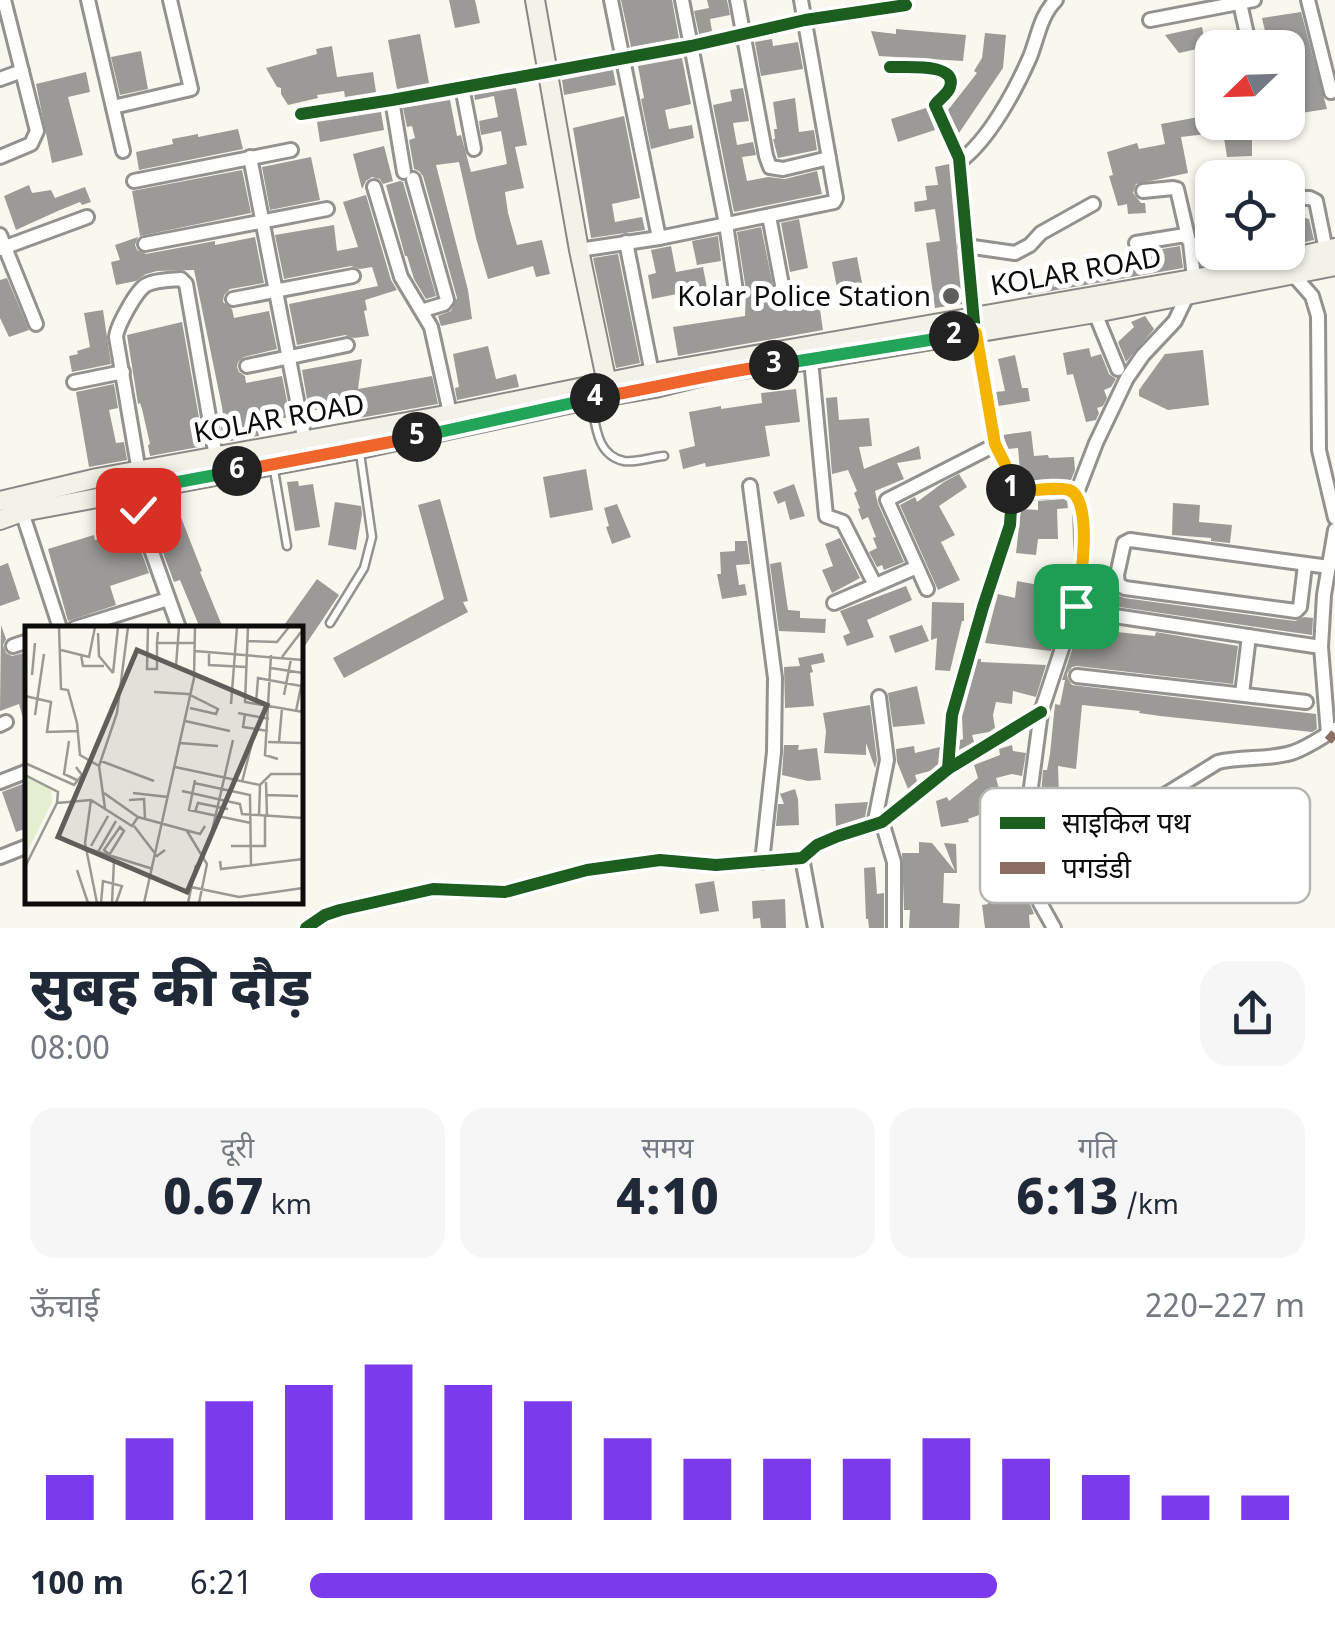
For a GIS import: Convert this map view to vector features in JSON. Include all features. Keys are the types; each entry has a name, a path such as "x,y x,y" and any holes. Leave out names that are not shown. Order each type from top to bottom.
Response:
{"main road":[{"path":"535,0 599,391"},
{"name":"KOLAR ROAD","path":"1305,263 1331,258"},
{"name":"KOLAR ROAD","path":"0,520 216,457 306,450 599,391 652,373 975,325 1271,270"},
{"name":"KOLAR ROAD","path":"975,325 1095,313 1191,286"},
{"name":"KOLAR ROAD","path":"599,391 655,388 719,372 811,360 840,347"},
{"name":"KOLAR ROAD","path":"0,501 40,490 272,464 306,450"}],"street":[{"path":"0,157 26,147 37,131 4,0"},
{"path":"88,0 123,150"},
{"path":"113,107 191,89 170,0"},
{"path":"611,0 659,238"},
{"path":"682,0 736,291"},
{"path":"737,0 770,166 784,169 829,158"},
{"path":"578,250 659,238 834,202 801,0"},
{"path":"959,162 989,129 1031,55 1037,30 1056,0"},
{"path":"1308,0 1330,65 1331,92"},
{"path":"1150,20 1247,2 1249,30"},
{"path":"301,114 691,46 805,20 906,6"},
{"path":"890,67 942,69 948,72 952,84 935,105 959,162 975,325 995,444 1012,492 1010,526 952,715 948,769"},
{"path":"0,79 22,70"},
{"path":"462,87 474,149"},
{"path":"392,100 409,176 447,300 424,310"},
{"path":"134,181 291,150"},
{"path":"250,157 306,450"},
{"path":"374,188 402,277 432,327 452,422"},
{"path":"1076,495 1127,378 1142,355 1175,320 1191,286 1188,237 1177,189 1143,191"},
{"path":"1305,198 1316,201 1331,258"},
{"path":"966,246 1015,252 1041,232 1093,204"},
{"path":"145,244 327,210"},
{"path":"769,216 782,285"},
{"path":"36,324 2,244 87,217"},
{"path":"1136,242 1188,237"},
{"path":"626,242 652,373"},
{"path":"1289,270 1312,296 1318,316 1320,450 1335,518"},
{"path":"233,299 354,276"},
{"path":"177,626 138,510 116,332 148,284 184,280 216,457"},
{"path":"1095,313 1118,369"},
{"path":"248,366 347,345"},
{"path":"811,360 826,516 843,522 875,585"},
{"path":"74,382 123,372"},
{"path":"927,588 886,500 995,444"},
{"path":"750,486 775,678 774,752 762,862"},
{"path":"1012,492 1068,489 1081,505 1083,577 1041,712 1031,788"},
{"path":"22,512 59,626"},
{"path":"1176,788 1218,762 1288,754 1331,732 1330,694 1321,646 1335,530"},
{"path":"1305,565 1296,611 1125,588 1118,584 1117,574 1124,542 1130,540 1329,567"},
{"path":"834,603 917,567"},
{"path":"82,626 168,600"},
{"path":"1088,612 1321,646"},
{"path":"1242,694 1250,636"},
{"path":"12,646 25,643"},
{"path":"1077,676 1306,702"},
{"path":"879,697 887,760 878,824 894,862 894,928"},
{"path":"306,928 340,910 433,890 505,892 587,870 660,860 716,865 802,858 838,836 878,824 948,769 1041,712"},
{"path":"0,782 25,772"},
{"path":"0,857 25,847"},
{"path":"802,858 815,928"},
{"path":"1040,903 1054,928"}],"lane":[{"path":"599,391 598,436 602,448 624,460 664,456"},
{"path":"330,623 364,568 372,537 358,440"},
{"path":"272,464 287,546"}],"building":[{"path":"449,0 475,0 480,23 455,28"},
{"path":"621,0 672,0 679,38 631,47"},
{"path":"707,0 727,0 730,15 710,19 712,31 699,34 694,11 709,8"},
{"path":"1301,12 1327,109 1305,112 1305,30 1265,30 1262,18"},
{"path":"1202,27 1203,30 1195,30 1195,49 1179,53 1165,35"},
{"path":"896,29 966,35 963,61 879,56 871,31 896,34"},
{"path":"985,33 1006,35 1003,68 959,133 948,110 977,73 974,71 982,58"},
{"path":"420,34 429,83 397,89 388,40"},
{"path":"772,39 773,46 798,42 803,69 761,76 755,42"},
{"path":"332,46 337,77 373,72 376,92 345,97 344,91 288,105 266,68"},
{"path":"141,51 148,89 120,95 111,57"},
{"path":"682,58 691,104 665,110 669,129 692,125 694,138 651,149 638,66"},
{"path":"613,70 616,85 564,95 562,80"},
{"path":"86,72 90,92 68,97 83,155 52,163 36,84"},
{"path":"516,88 527,145 515,147 524,188 505,192 508,213 517,245 542,240 550,274 536,277 533,266 488,279 459,162 436,165 472,319 441,326 438,316 451,311 457,298 423,176 414,169 409,140 415,138 412,126 407,127 403,108 450,100 457,136 461,135 471,172 507,164 501,131 481,135 479,121 498,117 494,96 475,100 474,95"},
{"path":"743,88 749,121 733,123 737,145 753,142 756,155 742,157 747,181 785,179 817,171 822,194 734,212 713,105 732,101 730,90"},
{"path":"795,98 799,132 814,130 817,150 778,158 773,139 777,129 773,102"},
{"path":"926,108 935,130 898,142 891,119"},
{"path":"381,112 384,130 320,142 317,122"},
{"path":"624,116 640,198 612,204 615,222 642,217 645,230 591,238 573,128"},
{"path":"1195,118 1195,135 1181,137 1188,173 1136,184 1133,193 1145,203 1146,213 1128,214 1127,204 1118,206 1107,152 1137,143 1139,149 1165,144 1161,124"},
{"path":"238,129 243,149 139,170 136,152 173,144 172,139"},
{"path":"1224,140 1252,140 1252,156 1227,157"},
{"path":"384,146 393,181 383,184 372,177 362,189 353,154"},
{"path":"311,157 320,200 270,210 262,167"},
{"path":"949,164 962,304 935,308 926,243 940,241 935,209 915,212 914,202 927,200 925,186 938,185 935,167"},
{"path":"242,170 251,213 140,236 132,191"},
{"path":"400,181 436,296 426,299 405,256 386,185"},
{"path":"29,185 32,193 51,190 55,198 85,187 91,202 80,202 16,230 4,196"},
{"path":"366,195 397,290 365,300 369,336 345,335 297,345 289,304 378,286 372,267 351,266 284,279 275,235 334,225 337,251 358,247 343,202"},
{"path":"1305,218 1309,219 1314,240 1305,242"},
{"path":"799,219 808,268 790,272 781,223"},
{"path":"761,227 774,291 782,300 806,296 807,305 819,303 823,330 678,356 673,327 745,316 746,290 737,232"},
{"path":"718,236 721,261 697,265 692,241"},
{"path":"138,237 137,250 146,254 255,237 264,283 230,289 223,302 232,309 234,318 269,311 277,349 244,357 237,367 246,383 282,376 290,417 257,423 259,436 224,442 222,407 194,270 157,271 116,285 111,262 120,260 115,245"},
{"path":"671,246 676,272 703,267 707,288 652,299 648,275 656,273 651,250"},
{"path":"1180,246 1183,268 1028,295 1027,288 1040,284 1053,282 1054,287 1130,273 1129,267 1152,263 1150,251"},
{"path":"618,254 640,363 616,368 593,258"},
{"path":"857,257 862,283 837,288 832,262"},
{"path":"7,278 29,330 9,337 0,318 0,280"},
{"path":"103,310 111,364 72,372 69,356 90,347 84,313"},
{"path":"1145,316 1154,329 1126,362 1118,342 1134,327 1131,322"},
{"path":"182,322 204,446 150,456 127,335"},
{"path":"488,346 496,379 516,374 519,387 457,400 455,388 459,387 453,354"},
{"path":"1089,348 1091,357 1101,354 1109,374 1116,379 1104,390 1107,398 1097,408 1096,420 1086,422 1073,374 1067,375 1063,353"},
{"path":"1203,350 1209,405 1168,410 1139,396 1139,390 1165,354"},
{"path":"1015,355 1022,388 1028,388 1030,401 998,406 996,392 1005,391 998,359"},
{"path":"362,359 358,389 432,376 438,404 354,419 360,402 309,411 302,370"},
{"path":"114,384 118,408 109,410 116,443 124,442 127,460 89,467 76,392"},
{"path":"796,389 800,422 765,426 770,456 683,469 679,450 695,446 689,412 762,403 761,393"},
{"path":"837,397 839,420 869,418 872,446 859,447 864,469 919,446 921,459 897,463 904,479 875,491 904,562 884,570 882,565 877,567 869,552 877,548 873,538 876,537 868,517 862,520 854,493 857,491 848,470 832,474 826,398"},
{"path":"1031,431 1034,456 1074,457 1071,480 1021,482 1018,448 1008,449 1003,435"},
{"path":"586,469 593,510 550,518 543,477"},
{"path":"959,474 967,487 939,506 955,535 941,542 960,580 938,590 900,505 915,497 917,502"},
{"path":"298,481 299,486 313,484 320,527 295,531 287,482"},
{"path":"794,484 805,516 790,520 785,501 778,504 773,492"},
{"path":"440,499 468,612 344,678 333,658 444,599 418,505"},
{"path":"1064,499 1068,508 1057,509 1058,539 1038,539 1036,555 1016,553 1021,509 1038,510 1038,501"},
{"path":"335,502 361,506 356,550 328,545"},
{"path":"1173,503 1200,505 1199,522 1232,525 1230,543 1172,535"},
{"path":"617,504 631,537 612,544 604,508"},
{"path":"180,515 222,626 199,626 180,580 174,582 153,526"},
{"path":"132,527 149,573 110,586 116,605 68,621 48,549 94,535 95,540"},
{"path":"840,538 860,578 832,593 822,570 833,566 825,544"},
{"path":"735,541 747,541 750,564 736,565 739,585 745,584 747,595 722,599 717,574 721,574 720,552 735,551"},
{"path":"781,562 788,610 800,611 800,618 826,619 825,633 779,631 770,564"},
{"path":"8,563 20,599 0,606 0,566"},
{"path":"1062,571 1073,571 1071,583 1066,583 1064,598 1049,595 1043,620 1060,622 1051,651 985,643 998,594 1015,598 1017,581 1050,587 1051,576 1062,578"},
{"path":"317,579 339,595 302,650 302,626 283,626"},
{"path":"906,586 912,600 867,620 874,637 847,646 843,636 850,633 840,611"},
{"path":"1108,590 1124,598 1295,621 1313,618 1312,635 1106,605"},
{"path":"932,602 964,603 964,621 950,671 935,670 937,638 931,640"},
{"path":"1,625 6,653 12,656 25,653 25,725 19,704 0,711"},
{"path":"922,625 929,641 895,653 889,636"},
{"path":"1088,629 1155,636 1156,632 1238,646 1233,684 1077,666 1067,674 1072,685 1316,714 1317,729 1312,732 1082,705 1076,769 1058,766 1059,788 1042,788 1062,680 1077,635 1087,637"},
{"path":"823,653 825,662 811,665 814,706 785,708 784,667 800,666 798,658"},
{"path":"978,659 1046,665 1036,697 1013,691 1012,704 996,702 995,728 972,735 974,742 959,750 962,717"},
{"path":"917,686 925,724 893,727 888,693"},
{"path":"870,705 875,768 866,743 866,755 824,753 823,713"},
{"path":"784,745 799,745 798,750 817,748 821,780 782,775"},
{"path":"1012,745 1013,751 1026,753 1022,776 996,778 999,788 980,788 980,815 968,819 969,822 941,827 936,801 947,797 949,801 978,778 974,765 1000,755 999,749"},
{"path":"914,746 915,753 940,747 938,764 915,775 917,781 908,789 896,749"},
{"path":"25,783 25,829 16,832 2,792"},
{"path":"795,789 799,825 776,826 778,804 784,804 780,794"},
{"path":"868,802 865,817 836,826 835,804"},
{"path":"919,842 932,843 955,871 944,843 956,844 957,873 944,873 943,903 960,904 959,928 909,928 910,910 904,910 902,853 919,853"},
{"path":"875,867 877,894 884,893 884,928 869,928 866,919 864,868"},
{"path":"714,881 719,911 700,914 695,884"},
{"path":"785,899 786,928 761,928 760,918 753,919 752,901"},
{"path":"1030,903 1034,914 1029,915 1030,928 985,928 982,905"}],"marked path":[{"path":"1328,734 1335,740"}],"cycle path":[{"path":"301,114 691,46 805,20 906,5"},
{"path":"890,67 938,70 950,79 949,90 935,105 959,158 975,333 995,445 1005,464 1012,493 1010,525 952,715 948,769"},
{"path":"306,928 340,910 433,889 505,892 587,870 660,860 716,865 802,858 817,845 882,822 948,769 1041,712"}],"place":[{"name":"Kolar Police Station","path":"951,296"}],"route":[{"path":"138,510 135,490 360,449 719,372 976,333 995,444 1012,492 1068,489 1081,505 1083,577 1076,606"}]}
